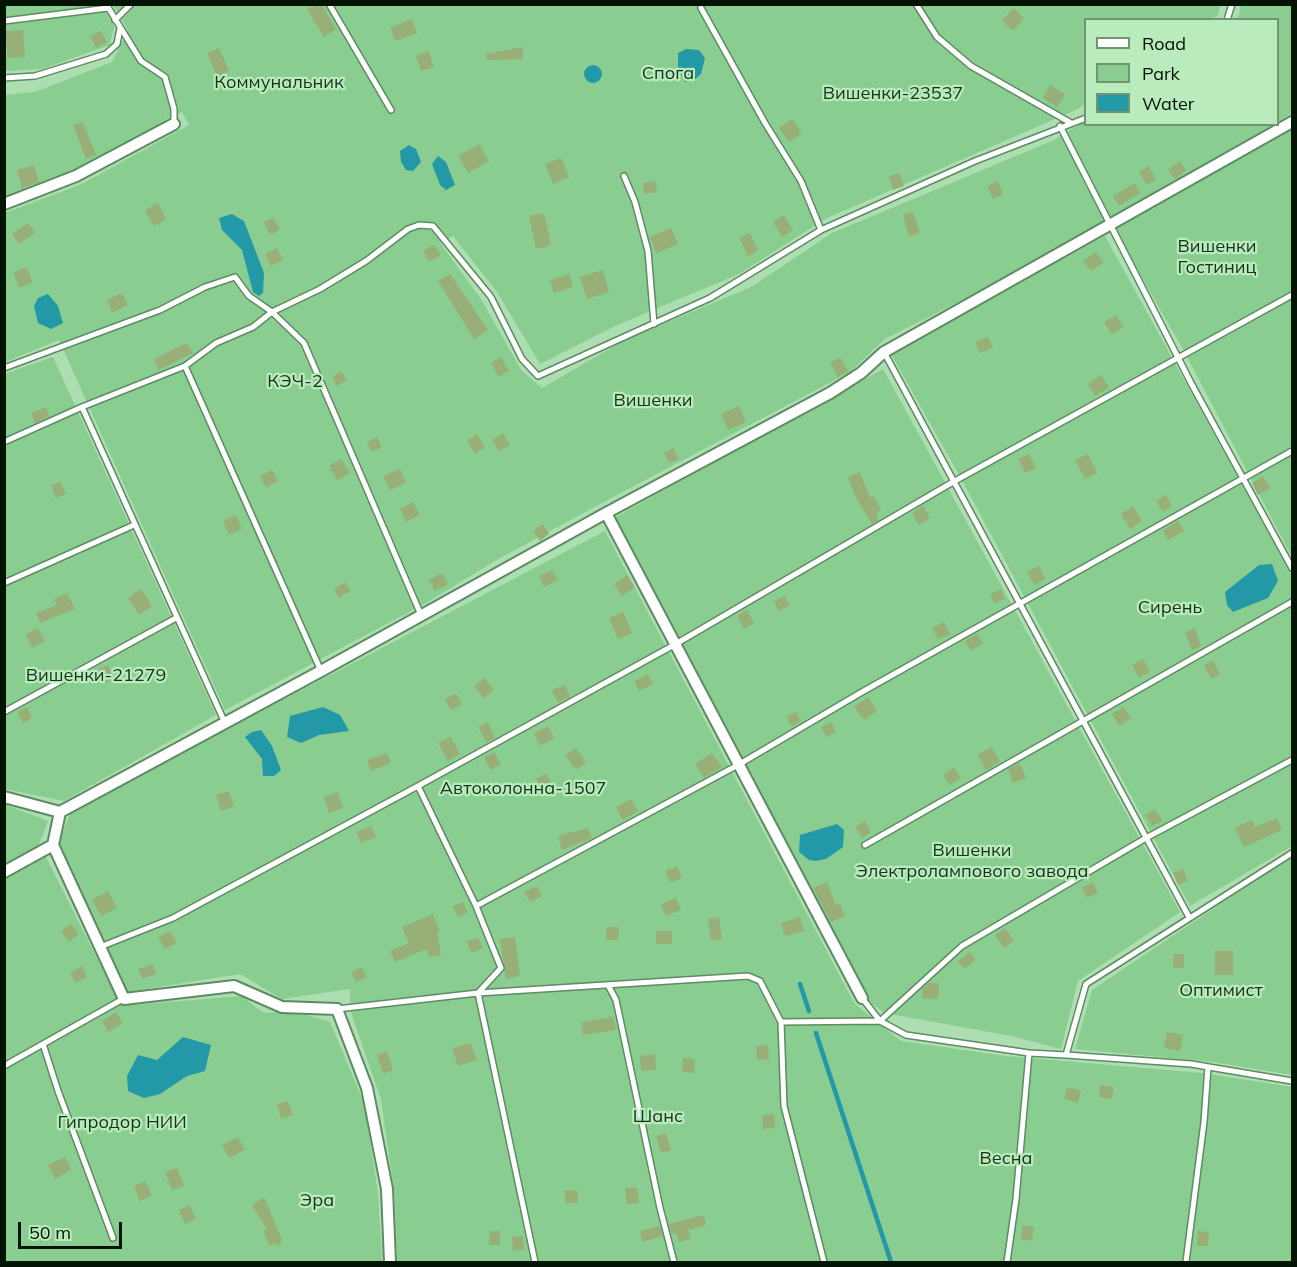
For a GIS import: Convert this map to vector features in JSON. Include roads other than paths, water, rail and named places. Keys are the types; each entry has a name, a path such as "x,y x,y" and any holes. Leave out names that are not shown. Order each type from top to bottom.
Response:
{"street":[{"path":"4,797 60,812 830,393 861,374 884,352 1293,122"},
{"path":"4,204 76,176 174,124"},
{"path":"606,513 862,998"},
{"path":"60,812 53,845 124,999 234,986 282,1006 337,1009 367,1088 387,1189 390,1263"},
{"path":"4,872 53,845"}],"lane":[{"path":"115,20 131,4"},
{"path":"329,4 391,110"},
{"path":"916,4 937,37 971,66 1071,123"},
{"path":"4,21 107,6 141,61 165,77 174,109 174,124"},
{"path":"701,8 801,181 821,230"},
{"path":"4,78 35,76 106,54 117,44 120,28"},
{"path":"4,442 82,407 185,366 216,343 253,327 272,312 320,289 419,225 433,226 491,297 522,359 538,376 596,347 710,298 821,230 1060,126 1084,119"},
{"path":"1060,126 1109,226 1293,568"},
{"path":"624,176 635,202 648,251 654,324"},
{"path":"4,368 160,310 206,287 235,277 249,296 272,312 304,344 421,616"},
{"path":"100,947 173,918 418,786 674,645 953,482 1293,295"},
{"path":"884,352 1189,917"},
{"path":"185,366 321,671"},
{"path":"82,407 225,723"},
{"path":"476,906 738,765 1293,451"},
{"path":"4,583 135,525"},
{"path":"865,844 1293,603"},
{"path":"4,712 176,618"},
{"path":"782,1022 880,1021 962,946 1146,838 1293,760"},
{"path":"418,786 476,906 501,968 478,993"},
{"path":"1066,1054 1086,984 1189,917 1293,854"},
{"path":"337,1009 478,993 747,976 760,981 782,1022 784,1106 824,1263"},
{"path":"608,985 618,1012 674,1263"},
{"path":"478,993 535,1263"},
{"path":"862,998 880,1021 906,1035 1029,1053 1066,1054 1208,1067 1293,1081"},
{"path":"4,1066 124,999"},
{"path":"43,1044 58,1091 113,1238"},
{"path":"1007,1263 1016,1199 1029,1053"},
{"path":"1186,1263 1204,1122 1208,1067"}],"water":[{"path":"686,49 699,50 705,58 701,74 694,80 685,82 678,70 678,53"},
{"path":"593,65 599,68 602,74 599,80 593,83 587,80 584,74 587,68"},
{"path":"409,145 416,149 421,162 413,171 406,170 401,162 400,151"},
{"path":"438,156 446,162 455,185 446,190 440,185 432,164"},
{"path":"232,214 244,221 264,273 263,293 259,296 253,292 242,250 222,230 219,218"},
{"path":"48,294 58,306 63,323 51,329 38,323 34,306 38,298"},
{"path":"1272,564 1278,581 1268,598 1233,612 1227,605 1225,592 1259,565"},
{"path":"323,707 340,715 349,731 319,735 301,743 287,737 290,716"},
{"path":"261,730 272,746 281,770 274,776 263,776 262,759 245,737"},
{"path":"837,824 844,830 843,847 826,859 816,861 809,860 799,852 800,835"},
{"path":"183,1037 211,1045 205,1071 187,1076 160,1094 144,1098 128,1091 127,1076 138,1055 157,1060"}],"waterway":[{"path":"800,984 809,1011"},
{"path":"816,1033 891,1262"}],"park label":[{"name":"Спога","path":"668,74"},
{"name":"Коммунальник","path":"279,83"},
{"name":"Вишенки-23537","path":"893,94"},
{"name":"Вишенки Гостиниц","path":"1217,257"},
{"name":"КЭЧ-2","path":"295,382"},
{"name":"Вишенки","path":"653,401"},
{"name":"Сирень","path":"1170,608"},
{"name":"Вишенки-21279","path":"96,676"},
{"name":"Автоколонна-1507","path":"523,789"},
{"name":"Вишенки Электролампового завода","path":"972,861"},
{"name":"Оптимист","path":"1221,991"},
{"name":"Шанс","path":"658,1117"},
{"name":"Гипродор НИИ","path":"122,1123"},
{"name":"Весна","path":"1006,1159"},
{"name":"Эра","path":"317,1201"}]}
